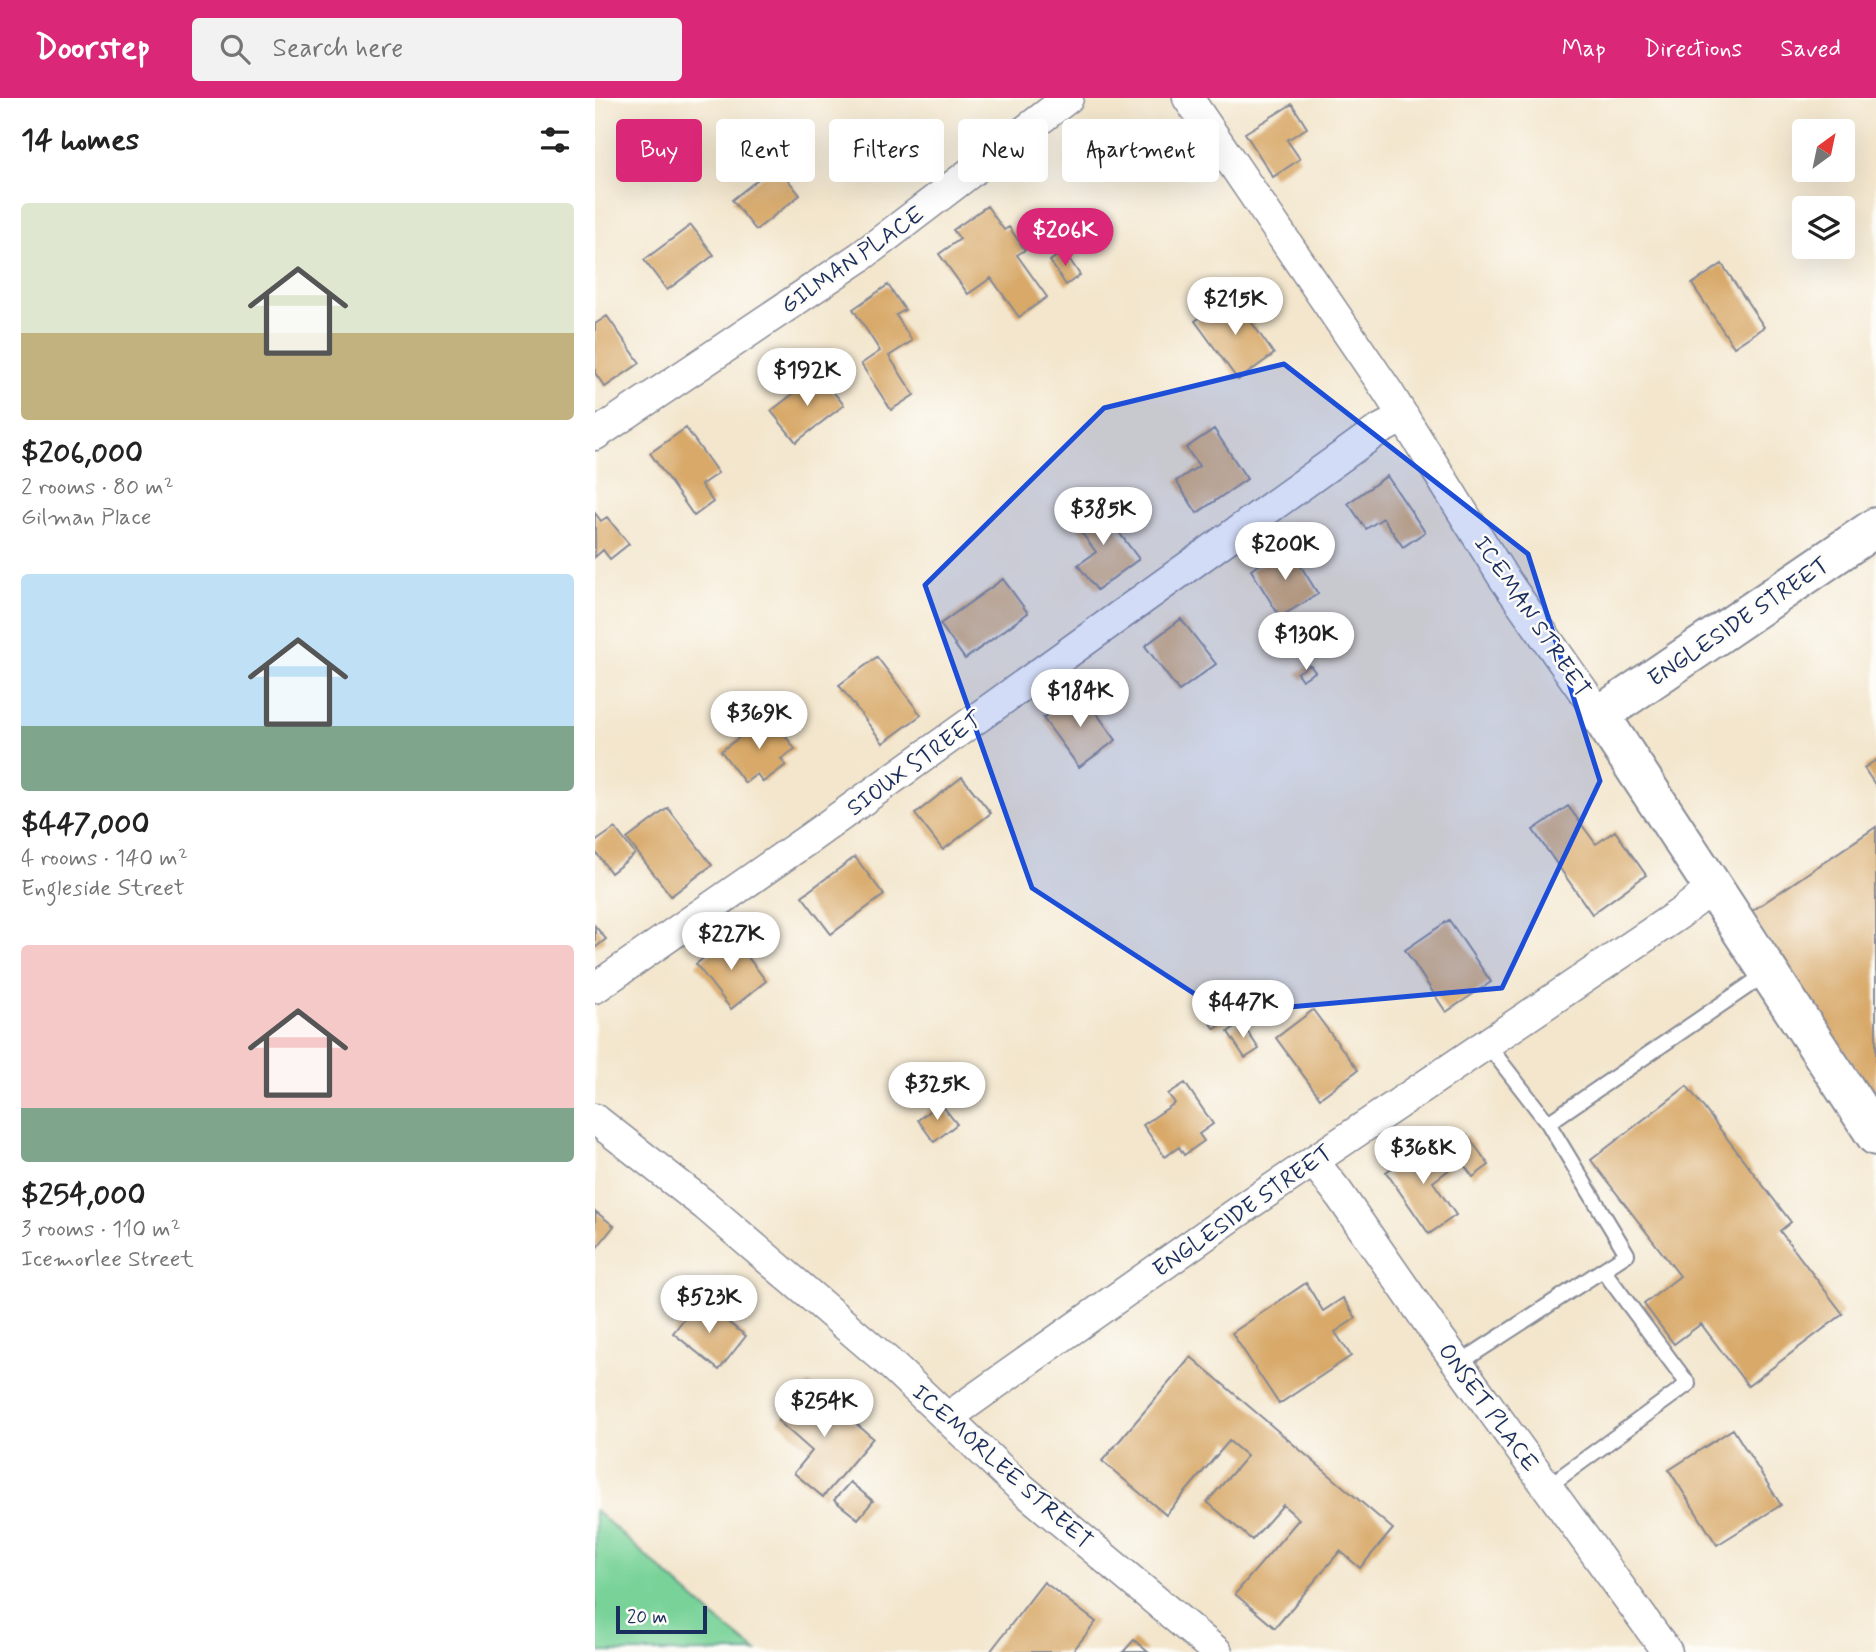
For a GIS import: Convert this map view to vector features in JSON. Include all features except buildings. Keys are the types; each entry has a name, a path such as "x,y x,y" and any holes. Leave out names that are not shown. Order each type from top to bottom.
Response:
{"main road":[{"name":"ENGLESIDE STREET","path":"1600,715 1876,527"},
{"name":"ICEMAN STREET","path":"1600,715 1876,1136"}],"street":[{"name":"GILMAN PLACE","path":"595,435 860,257 1068,98"},
{"name":"ICEMAN STREET","path":"1188,98 1403,417 1503,577 1600,715"},
{"name":"SIOUX STREET","path":"595,988 1377,431 1403,417"},
{"name":"ENGLESIDE STREET","path":"947,1418 1313,1161 1679,914 1713,888"},
{"name":"ICEMORLEE STREET","path":"595,1119 715,1214 887,1361 1019,1486 1217,1652"},
{"name":"ONSET PLACE","path":"1313,1161 1667,1652"}],"lane":[{"path":"1548,1123 1769,972"},
{"path":"1458,1364 1627,1254 1548,1123 1487,1044"},
{"path":"1547,1487 1688,1384 1603,1270"}],"highlighted area":[{"path":"1284,364 1528,554 1600,781 1502,988 1224,1013 1032,888 925,585 1104,408"}],"green space":[{"path":"595,1510 714,1617 757,1652 595,1652"}]}
